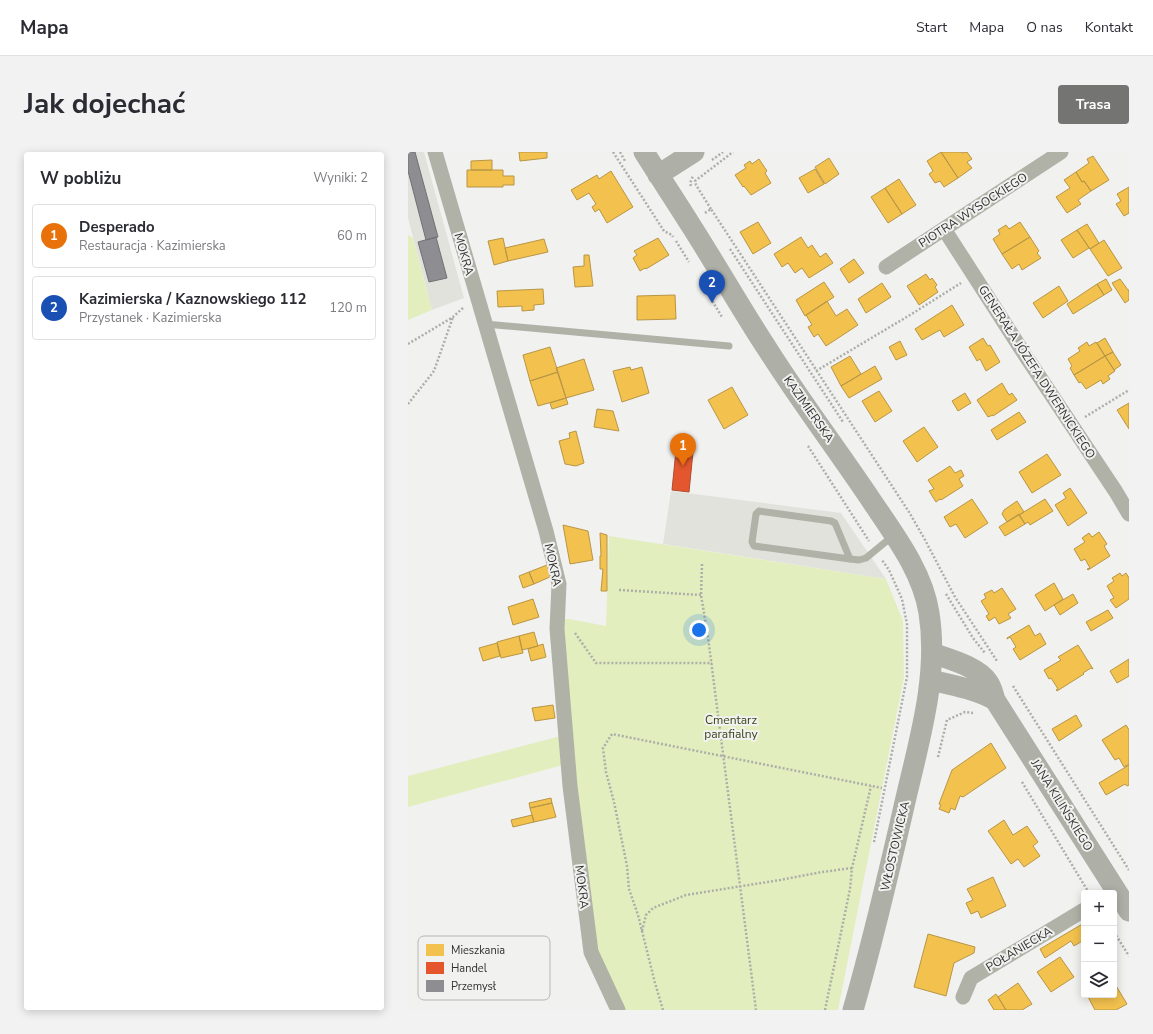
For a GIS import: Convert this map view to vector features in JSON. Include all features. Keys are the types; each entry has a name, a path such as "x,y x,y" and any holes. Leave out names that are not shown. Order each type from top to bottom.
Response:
{"main road":[{"name":"KAZIMIERSKA","path":"644,152 690,223 768,351 845,461 908,558 920,581 929,612 932,653 930,680"},
{"path":"658,175 694,152"},
{"name":"JANA KILIŃSKIEGO","path":"932,653 982,673 989,682 995,700 1113,890"},
{"path":"930,680 973,690 995,700"},
{"name":"WŁOSTOWICKA","path":"853,1010 871,947 924,715 930,680"},
{"name":"JANA KILIŃSKIEGO","path":"1117,896 1129,911"}],"street":[{"name":"MOKRA","path":"435,152 546,531 560,584 557,629 570,786 591,952 618,1010"},
{"name":"PIOTRA WYSOCKIEGO","path":"886,267 1061,152"},
{"name":"GENERAŁA JÓZEFA DWERNICKIEGO","path":"944,229 1129,514"},
{"name":"POŁANIECKA","path":"963,997 971,978 1081,912"}],"lane":[{"path":"485,324 729,346"},
{"path":"850,559 835,523 831,521 760,511 756,514 752,542 754,546 850,559 859,560 866,558 894,535"}],"path":[{"path":"613,152 664,231 672,235 691,265"},
{"path":"733,152 695,180 696,185 909,512 955,597 998,662"},
{"path":"691,188 690,183 692,177 696,173"},
{"path":"672,235 711,209"},
{"path":"816,371 974,275"},
{"path":"698,278 725,321"},
{"path":"408,344 454,317 434,371 408,404"},
{"path":"1072,426 1129,390"},
{"path":"807,445 889,570 902,599 907,624 907,677 872,849"},
{"path":"702,564 701,595 712,663 756,1010"},
{"path":"620,590 701,595"},
{"path":"558,610 596,664 712,663"},
{"path":"1013,686 1129,870"},
{"path":"936,761 947,720 965,712 976,714"},
{"path":"663,1010 638,915 629,889 614,802 606,772 603,748 612,734 882,788"},
{"path":"1020,780 1087,890"},
{"path":"825,1010 850,889 852,868 871,786"},
{"path":"641,931 646,915 653,908 686,895 852,868"},
{"path":"1117,937 1129,956"}],"shaded area":[{"path":"408,152 424,152 464,298 432,310 408,218"},
{"path":"671,491 841,513 886,579 663,544"}],"green space":[{"path":"408,235 413,238 432,310 408,320"},
{"name":"Cmentarz parafialny","path":"609,536 886,579 903,621 904,677 838,1010 624,1010 591,943 560,619 569,619 606,626"},
{"path":"561,736 563,765 408,807 408,776"}],"building: Mieszkania":[{"path":"519,152 547,152 547,158 520,161"},
{"path":"941,152 967,152 972,159 967,162 972,168 958,178"},
{"path":"941,152 958,178 944,187 940,181 935,183 929,174 933,171 927,161"},
{"path":"1093,156 1109,180 1091,191 1084,181 1082,182 1076,172 1089,163 1087,159"},
{"path":"829,158 839,174 825,184 815,167"},
{"path":"759,159 767,171 765,173 771,183 751,195 744,186 743,187 735,175 746,168 744,165 750,161 752,164"},
{"path":"492,160 492,170 471,170 471,161"},
{"path":"815,169 824,184 808,193 799,178"},
{"path":"467,170 503,170 503,176 514,176 514,185 503,185 503,187 467,187"},
{"path":"611,171 633,207 607,223 599,209 595,212 592,207 596,204 589,193 577,200 571,190 597,175 599,179"},
{"path":"1076,172 1082,182 1084,181 1091,191 1078,200 1081,204 1067,213 1056,197 1070,188 1064,180"},
{"path":"899,179 916,205 902,214 885,188"},
{"path":"1129,187 1129,213 1124,216 1116,204 1121,201 1117,194"},
{"path":"885,188 902,214 888,223 871,197"},
{"path":"758,222 771,243 753,254 740,232"},
{"path":"1020,222 1030,237 1002,254 993,239 1000,234 998,230 1006,225 1009,229"},
{"path":"1087,224 1099,243 1090,249 1077,230"},
{"path":"1077,230 1089,248 1073,258 1061,240"},
{"path":"801,237 808,248 812,245 820,257 826,253 833,263 809,278 802,268 795,273 788,263 782,267 774,254"},
{"path":"1030,237 1039,251 1037,253 1041,258 1022,270 1019,264 1012,269 1002,254"},
{"path":"503,238 508,261 494,265 488,241"},
{"path":"658,238 669,255 640,271 633,258 637,255 634,251"},
{"path":"544,239 548,252 508,261 505,248"},
{"path":"1104,240 1122,268 1108,276 1090,249"},
{"path":"584,255 589,255 593,286 575,287 573,267 584,266"},
{"path":"854,259 864,273 849,283 840,269"},
{"path":"926,274 930,280 932,278 937,285 935,287 938,292 919,305 907,286"},
{"path":"1106,279 1112,290 1104,295 1097,284"},
{"path":"1120,279 1129,290 1129,300 1125,303 1112,283"},
{"path":"824,282 834,297 805,316 796,300"},
{"path":"882,283 891,297 866,313 858,299"},
{"path":"1097,284 1104,295 1073,314 1067,304"},
{"path":"1059,286 1068,301 1043,318 1033,303"},
{"path":"543,289 544,304 534,305 534,310 522,311 522,306 498,307 497,291"},
{"path":"675,295 676,319 637,320 637,296"},
{"path":"827,301 836,316 847,309 858,325 826,346 818,334 814,337 808,327 812,325 806,315"},
{"path":"952,305 964,325 944,337 940,330 922,340 915,329"},
{"path":"983,338 988,346 990,345 1000,362 986,371 980,359 977,361 969,347"},
{"path":"1105,338 1113,352 1105,356 1097,343"},
{"path":"900,341 907,355 896,360 889,347"},
{"path":"1087,342 1089,346 1096,342 1105,356 1074,375 1070,368 1072,366 1068,359 1080,351 1078,348"},
{"path":"550,347 558,372 530,381 523,355"},
{"path":"1113,352 1121,365 1114,370 1105,356"},
{"path":"850,356 861,374 841,386 831,367"},
{"path":"1105,356 1115,371 1108,376 1110,379 1103,384 1101,380 1086,389 1081,382 1079,383 1074,375"},
{"path":"584,359 594,390 566,398 556,368"},
{"path":"875,366 882,379 849,398 841,386"},
{"path":"630,367 631,370 642,367 649,393 622,402 613,371"},
{"path":"558,372 566,398 538,406 530,381"},
{"path":"1002,383 1009,395 1012,393 1017,400 993,416 988,417 977,400"},
{"path":"732,387 748,415 724,429 708,400"},
{"path":"879,391 892,411 875,422 862,401"},
{"path":"965,393 971,403 958,411 952,401"},
{"path":"566,398 568,404 552,409 550,403"},
{"path":"1129,403 1129,429 1117,410"},
{"path":"597,409 613,411 619,431 594,427"},
{"path":"1019,412 1026,422 997,440 991,430"},
{"path":"924,427 938,447 917,462 903,441"},
{"path":"576,431 584,463 576,466 565,464 559,441 570,438 569,433"},
{"path":"1047,454 1061,475 1032,493 1019,472"},
{"path":"950,466 955,473 961,470 964,476 959,479 963,486 936,502 929,491 934,489 928,480"},
{"path":"1070,488 1087,513 1068,526 1055,505 1066,498 1063,493"},
{"path":"972,499 988,523 965,538 956,524 950,527 944,517"},
{"path":"1045,499 1053,511 1030,525 1028,522 1025,524 1019,515"},
{"path":"1017,501 1024,512 1007,522 1002,514 1004,510"},
{"path":"1019,514 1025,524 1005,536 999,527"},
{"path":"563,525 588,531 593,560 570,564"},
{"path":"1099,532 1107,544 1104,546 1110,556 1088,570 1087,569 1090,568 1085,559 1081,561 1074,549 1085,542 1082,538 1089,533 1092,537"},
{"path":"600,533 607,535 607,591 601,591 603,569 600,569"},
{"path":"547,565 552,576 534,584 529,572"},
{"path":"529,572 534,584 523,588 519,576"},
{"path":"1120,573 1122,576 1126,573 1129,578 1129,599 1116,608 1110,600 1114,598 1107,586 1114,581 1112,578"},
{"path":"1054,583 1063,599 1045,611 1035,595"},
{"path":"1002,588 1016,609 1008,614 1011,618 999,624 995,617 989,621 986,616 989,614 981,601 986,598 984,594 992,590 994,593"},
{"path":"1073,594 1078,603 1060,615 1054,605"},
{"path":"533,599 539,617 513,625 508,607"},
{"path":"1108,610 1113,618 1091,631 1086,622"},
{"path":"1029,625 1035,636 1040,633 1046,644 1020,660 1013,649 1016,647 1010,637 1007,638"},
{"path":"534,632 538,646 522,650 519,636"},
{"path":"519,636 523,653 501,658 497,642"},
{"path":"497,643 500,656 483,661 479,648"},
{"path":"543,644 546,657 531,661 528,649"},
{"path":"1078,645 1093,669 1091,668 1057,691 1056,690 1058,689 1051,678 1049,679 1044,670 1061,660 1058,657"},
{"path":"1129,659 1129,676 1117,683 1110,671"},
{"path":"553,705 555,718 535,721 532,708"},
{"path":"1076,715 1082,726 1059,741 1052,729"},
{"path":"1126,725 1129,730 1129,764 1124,767 1119,758 1115,760 1102,740"},
{"path":"991,743 1006,768 963,797 960,796 955,810 951,808 949,813 939,809 941,805 939,804 952,770"},
{"path":"1129,765 1129,785 1127,786 1125,784 1106,795 1099,783"},
{"path":"551,798 552,803 530,808 529,803"},
{"path":"552,803 556,817 534,822 530,808"},
{"path":"532,815 534,822 513,827 511,820"},
{"path":"1004,820 1013,835 1027,826 1038,842 1033,846 1040,856 1024,867 1018,859 1011,864 988,831"},
{"path":"993,877 1006,906 981,918 978,911 971,914 966,903 973,900 967,889"},
{"path":"1081,925 1081,942 1074,946 1071,941 1045,958 1040,949"},
{"path":"928,934 975,947 974,953 954,963 946,996 914,987"},
{"path":"1060,957 1074,977 1051,992 1037,972"},
{"path":"1018,983 1032,1004 1022,1010 1006,1010 998,997"},
{"path":"1117,987 1127,1004 1116,1010 1095,1010 1089,998 1117,998"},
{"path":"996,994 1006,1010 994,1010 988,1000"}],"building: Handel":[{"path":"677,440 694,442 689,492 672,490"}],"building: Przemysł":[{"path":"408,152 415,152 438,237 426,240 408,171"},
{"path":"436,237 447,278 429,282 418,242"}],"place":[{"name":"Kazimierska / Kaznowskiego 112","path":"712,303"},
{"name":"Desperado","path":"683,466"}]}
